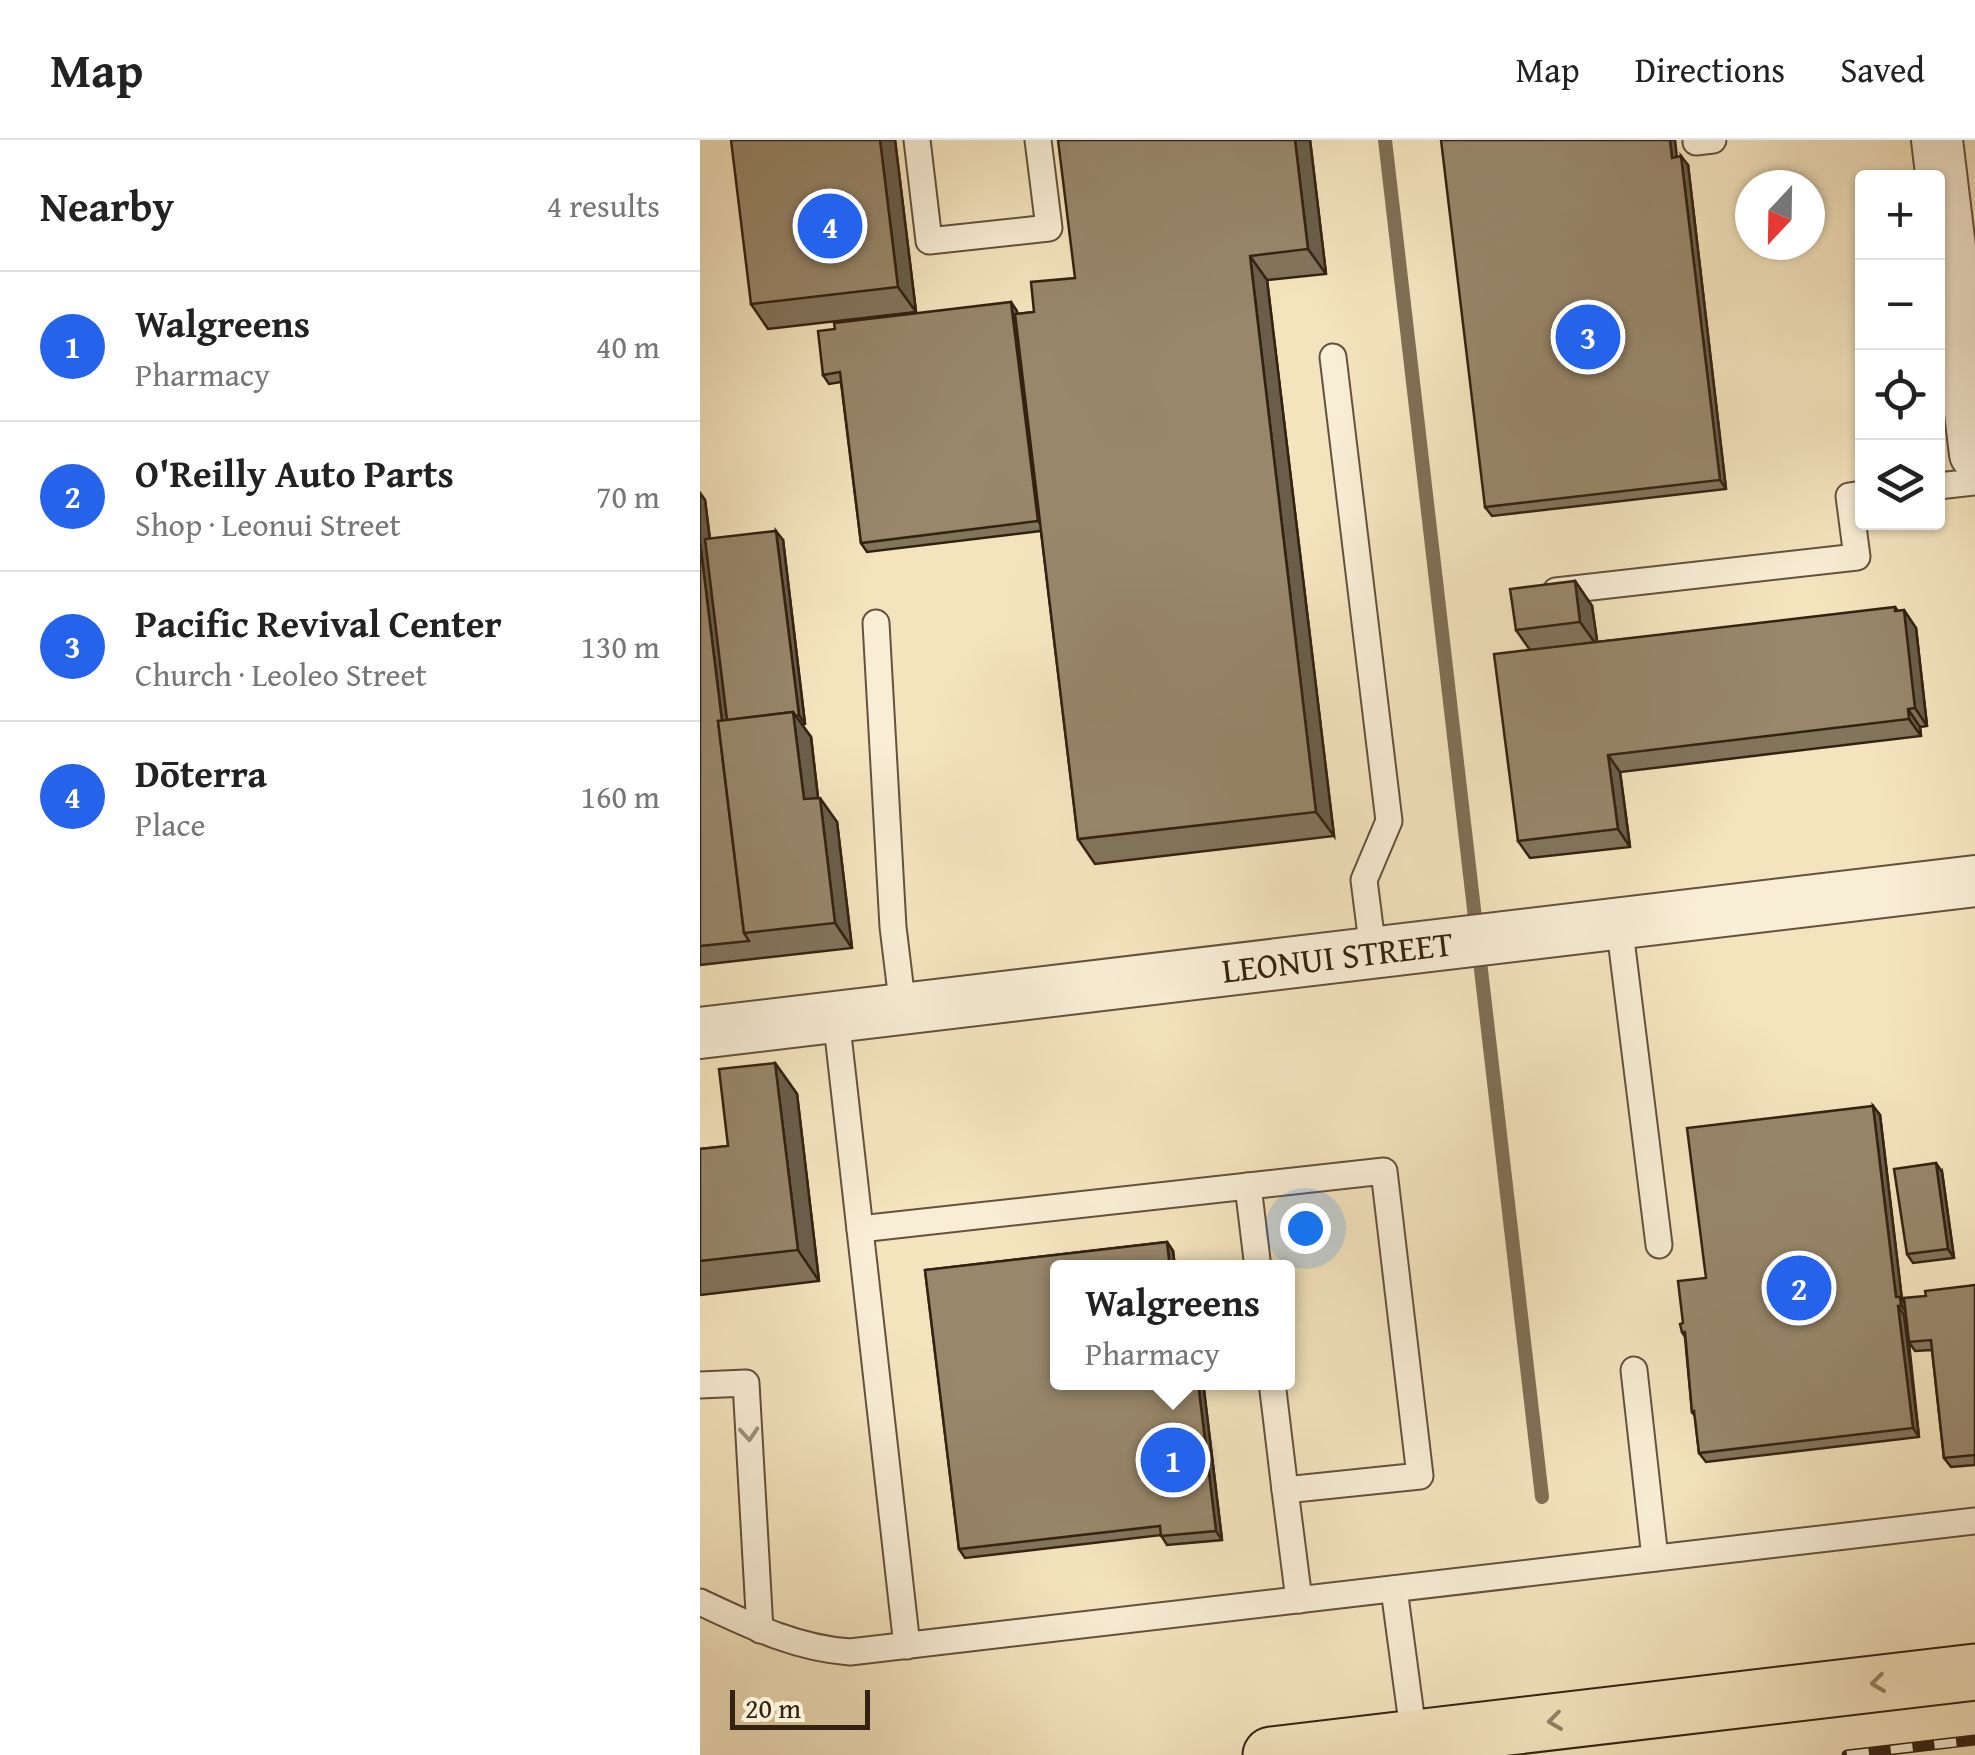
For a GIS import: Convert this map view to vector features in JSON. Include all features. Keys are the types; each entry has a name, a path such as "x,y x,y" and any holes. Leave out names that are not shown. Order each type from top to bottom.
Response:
{"main road":[{"path":"1272,1755 1975,1672"}],"street":[{"path":"1938,140 1970,364 1975,454"},
{"name":"LEONUI STREET","path":"700,1033 1975,880"}],"lane":[{"path":"916,140 929,242 1049,228 1038,140"},
{"path":"1333,357 1388,822 1364,880 1373,952"},
{"path":"1945,485 1975,482"},
{"path":"1556,591 1857,557 1850,496 1855,495"},
{"path":"876,623 893,927 903,1009"},
{"path":"1618,923 1659,1245"},
{"path":"836,1017 907,1646"},
{"path":"860,1228 1384,1171 1420,1476 1285,1490"},
{"path":"1248,1186 1257,1260"},
{"path":"1634,1370 1655,1558"},
{"path":"700,1385 746,1382 760,1630"},
{"path":"1273,1390 1299,1600"},
{"path":"700,1602 760,1630 817,1650 850,1652 1975,1521"},
{"path":"1394,1589 1414,1738"}],"building":[{"path":"731,140 880,140 898,287 751,304"},
{"path":"1058,140 1295,140 1308,249 1250,256 1316,812 1078,839 1015,314 1034,312 1031,282 1075,278"},
{"path":"1441,140 1670,140 1672,158 1681,156 1720,480 1485,507"},
{"path":"1011,302 1038,521 861,543 840,372 823,375 818,331 835,329 834,323"},
{"path":"776,531 799,715 793,712 727,720 705,539"},
{"path":"700,542 744,933 749,941 700,946"},
{"path":"1575,581 1580,622 1516,630 1510,589"},
{"path":"1895,607 1895,611 1904,610 1915,708 1908,709 1909,719 1608,755 1618,829 1518,841 1494,654"},
{"path":"793,712 804,799 820,798 835,923 744,933 718,721"},
{"path":"775,1063 798,1250 700,1261 700,1149 728,1146 719,1069"},
{"path":"1873,1106 1896,1297 1900,1297 1913,1428 1699,1453 1685,1332 1680,1324 1683,1323 1678,1281 1706,1278 1687,1128"},
{"path":"1936,1163 1948,1249 1907,1254 1894,1169"},
{"path":"1167,1242 1169,1260 1050,1260 1050,1390 1199,1390 1216,1531 1161,1536 1160,1526 959,1549 925,1270"},
{"path":"1975,1285 1975,1455 1944,1458 1931,1340 1909,1342 1904,1298 1926,1296 1925,1291"}],"waterway":[{"path":"1385,140 1542,1497"}],"railway":[{"path":"1847,1755 1975,1740"}],"place":[{"name":"Dōterra","path":"830,226"},
{"name":"Pacific Revival Center","path":"1588,337"},
{"name":"O'Reilly Auto Parts","path":"1799,1288"},
{"name":"Walgreens","path":"1173,1460"}]}
